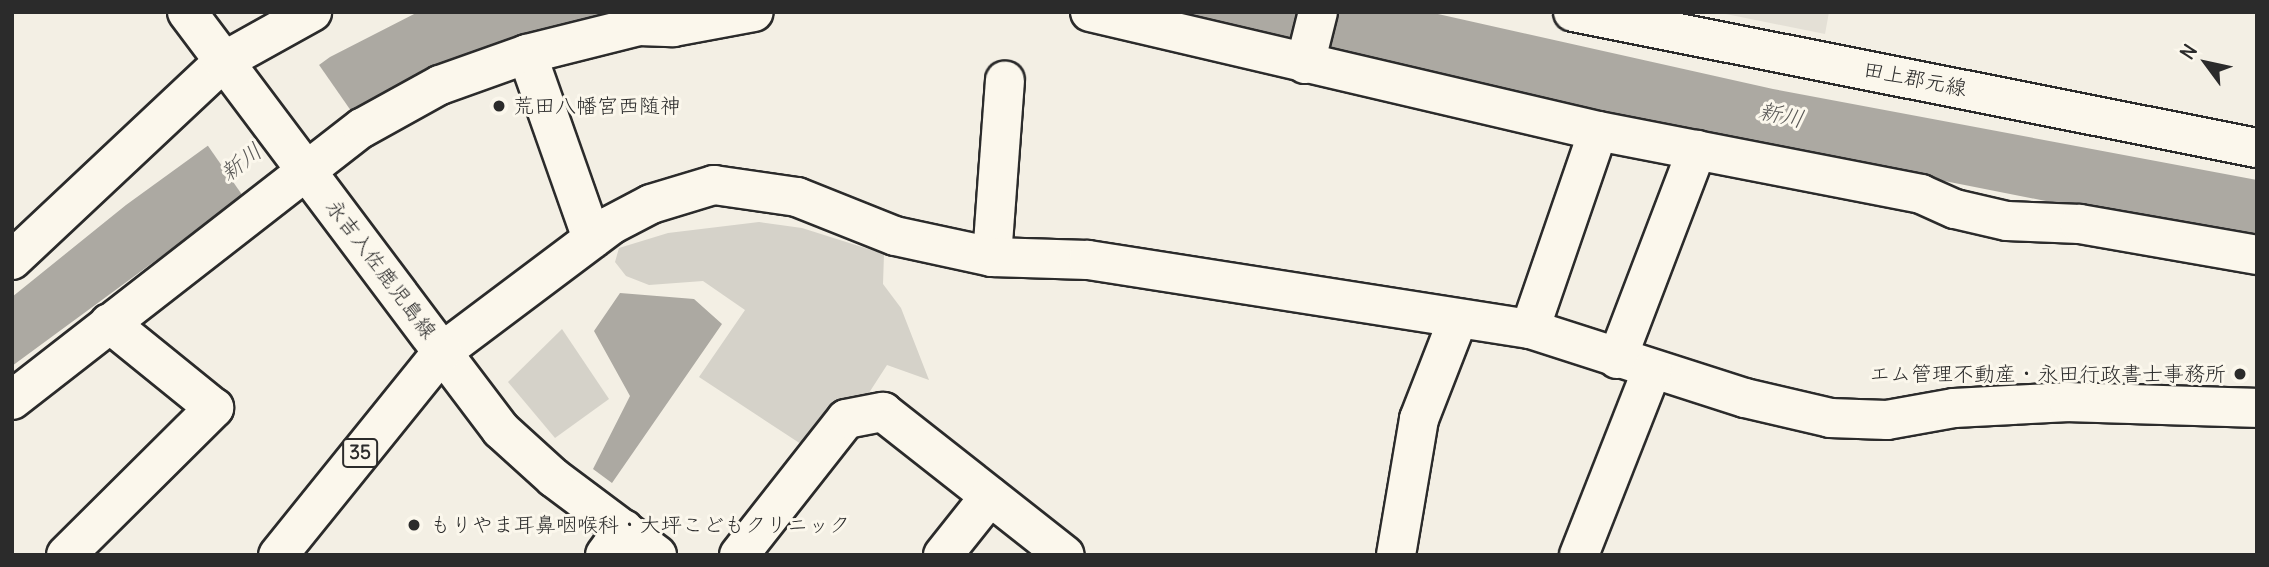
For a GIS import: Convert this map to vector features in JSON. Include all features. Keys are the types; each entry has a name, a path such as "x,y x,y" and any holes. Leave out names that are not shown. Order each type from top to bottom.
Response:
{"street":[{"name":"永吉入佐鹿児島線","path":"187,12 442,352 278,555"},
{"path":"12,260 224,61 312,12"},
{"path":"12,400 108,323 309,173 362,128 440,85 527,54 639,26 673,27 754,12"},
{"path":"1090,12 1598,131 1921,194 1955,209 2007,221 2080,224 2257,255"},
{"path":"1305,64 1318,12"},
{"name":"田上郡元線","path":"1573,12 2257,148"},
{"path":"527,54 592,240"},
{"path":"992,257 1005,80"},
{"path":"1530,329 1598,131"},
{"path":"1579,555 1697,150"},
{"path":"657,555 615,542 554,478 493,422 442,352 518,299 592,240 651,204 714,185 797,197 895,236 992,257 1088,260 1530,329 1634,365 1830,418 1887,420 1954,408 2069,402 2257,408"},
{"path":"1396,555 1419,419 1458,318"},
{"path":"66,555 214,408 108,323"},
{"path":"739,555 846,419 883,412 1065,555"},
{"path":"943,555 990,496"}],"shaded area":[{"path":"1716,12 1829,12 1825,34"},
{"path":"759,222 802,228 884,254 883,284 901,308 929,380 887,365 865,399 836,402 804,446 699,377 745,310 703,281 649,285 626,276 615,262 619,248 668,233"},
{"path":"562,329 609,399 555,438 508,382"}],"water":[{"name":"新川","path":"418,12 635,12 517,36 426,68 362,109 12,366 12,297 126,205 330,57"},
{"name":"新川","path":"1161,12 1429,12 1773,89 2257,180 2257,235 2046,201 1499,93"},
{"path":"620,293 694,299 722,324 612,483 593,469 630,396 594,331"}],"pier":[{"path":"317,62 356,118 245,199 206,143"}],"place":[{"name":"荒田八幡宮西随神","path":"499,106"},
{"name":"エム管理不動産・永田行政書士事務所","path":"2240,374"},
{"name":"もりやま耳鼻咽喉科・大坪こどもクリニック","path":"414,525"}]}
